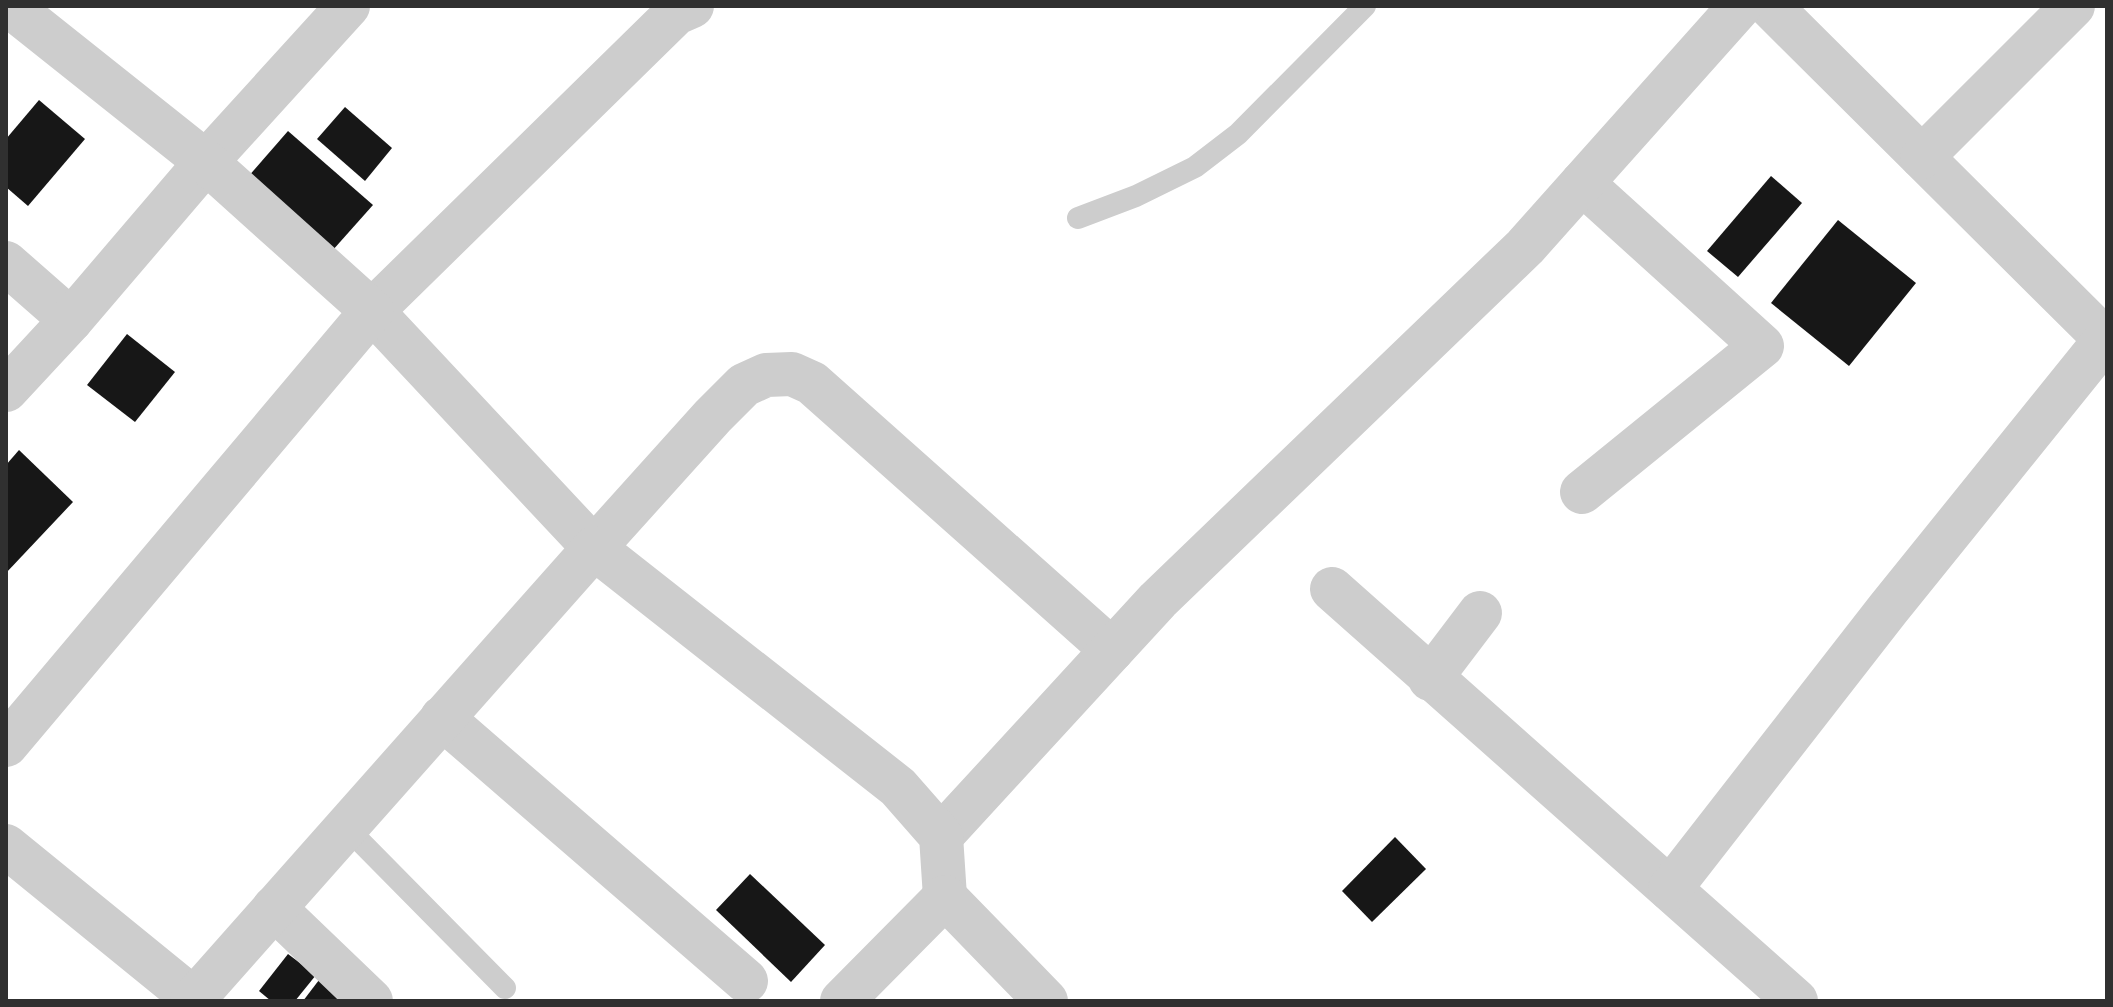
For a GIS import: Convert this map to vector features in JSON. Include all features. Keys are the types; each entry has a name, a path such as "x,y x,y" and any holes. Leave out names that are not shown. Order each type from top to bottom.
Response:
{"street":[{"path":"10,6 206,162 372,311 594,548 898,787 941,836 945,897 1046,1001"},
{"path":"6,390 348,6"},
{"path":"6,745 372,311 676,13 692,6"},
{"path":"941,836 1158,600 1525,247 1740,6"},
{"path":"1670,889 1888,609 2106,341 1770,6"},
{"path":"1922,157 2073,6"},
{"path":"1582,183 1762,346 1582,492"},
{"path":"6,263 71,320"},
{"path":"6,846 193,1000 713,416 744,385 766,375 792,374 812,383 1112,650"},
{"path":"1332,589 1796,1001"},
{"path":"1430,679 1480,613"},
{"path":"442,718 746,981"},
{"path":"842,1001 945,897"},
{"path":"274,908 371,1001"}],"lane":[{"path":"1078,218 1136,196 1195,167 1238,134 1365,6"},
{"path":"346,827 505,988"}],"building":[{"path":"39,100 85,139 28,206 6,187 6,139"},
{"path":"345,107 392,148 365,181 317,139"},
{"path":"288,131 373,205 324,260 240,186"},
{"path":"1771,176 1802,203 1738,277 1707,251"},
{"path":"1838,220 1916,283 1849,366 1771,303"},
{"path":"127,334 175,372 135,422 87,385"},
{"path":"19,450 73,502 6,573 6,465"},
{"path":"1395,837 1426,869 1372,922 1342,891"},
{"path":"750,874 825,945 791,982 716,910"},
{"path":"288,954 316,975 295,1001 271,1001 259,991"},
{"path":"319,980 346,1001 303,1001"}]}
